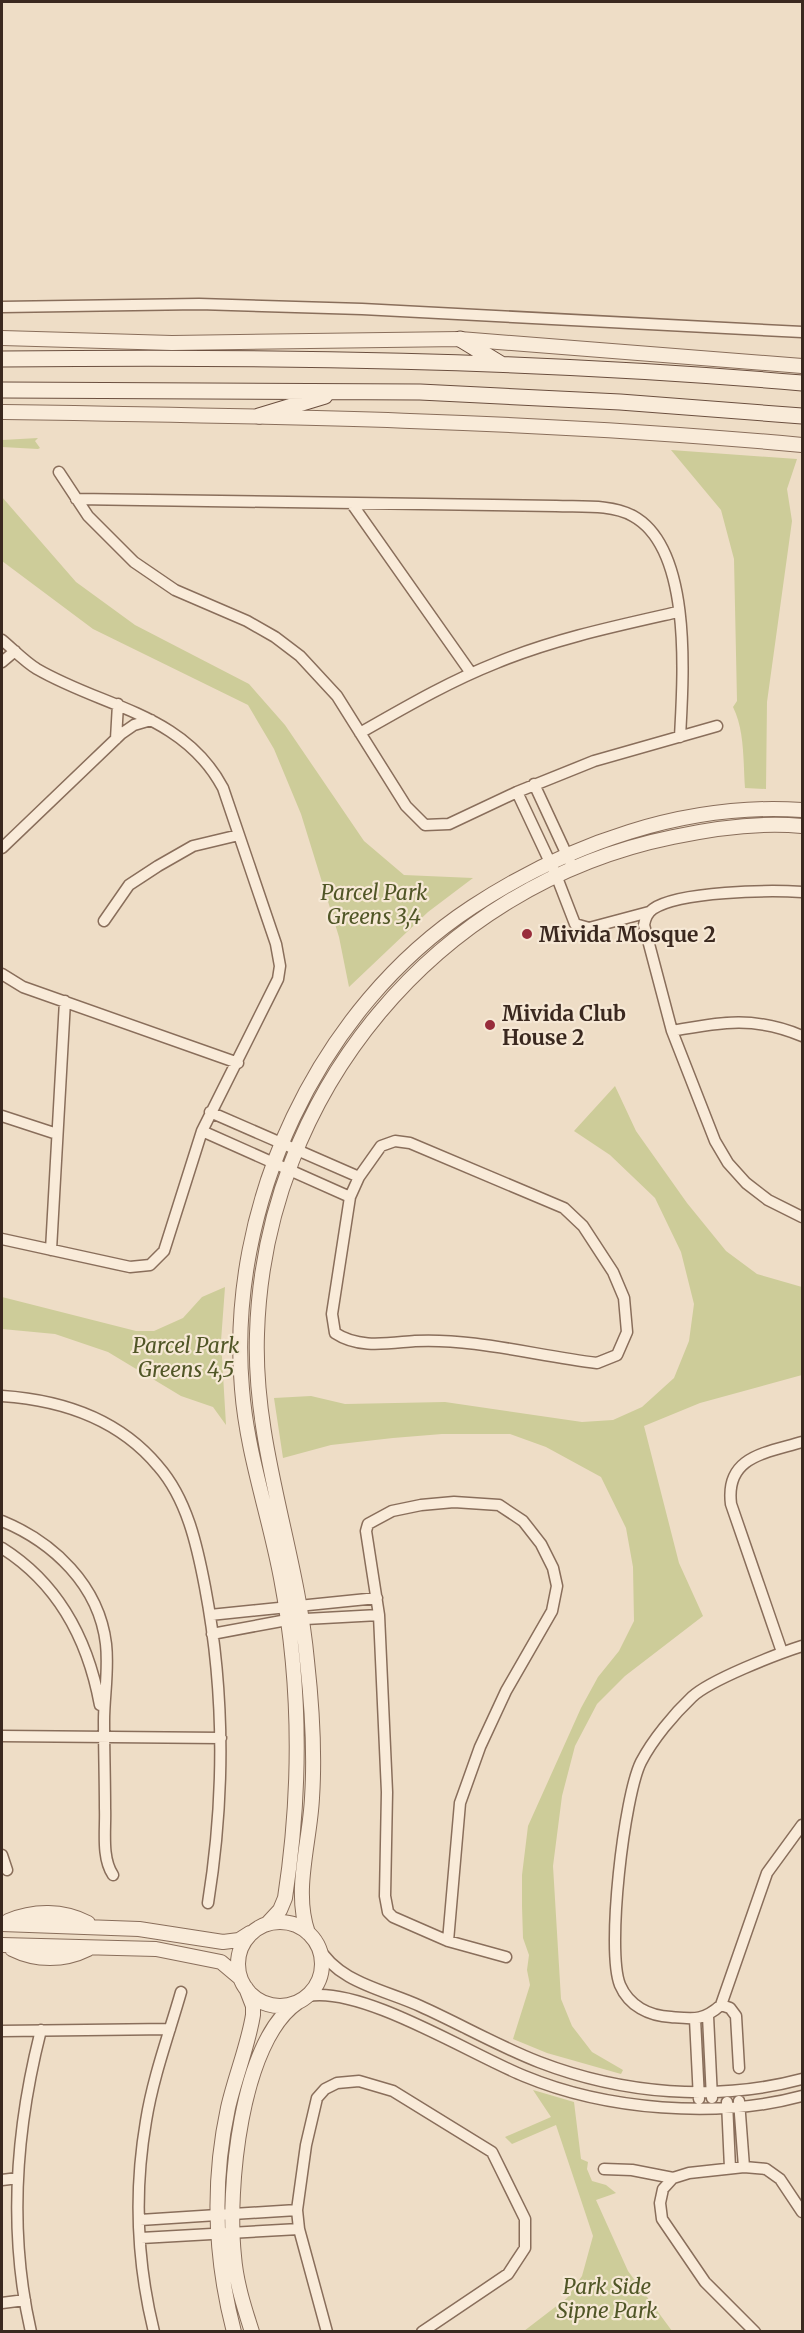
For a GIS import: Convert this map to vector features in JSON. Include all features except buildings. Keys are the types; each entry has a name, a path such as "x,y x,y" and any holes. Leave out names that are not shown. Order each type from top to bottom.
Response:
{"main road":[{"path":"460,339 504,365"},
{"path":"2,359 255,359 504,365 802,383"},
{"path":"2,390 339,391 523,396 802,416"},
{"path":"259,416 339,391"}],"street":[{"path":"2,308 198,304 372,309 802,332"},
{"path":"2,338 172,343 460,339 802,366"},
{"path":"2,412 259,416 645,432 802,445"},
{"path":"59,472 76,499 106,536 149,574 176,590 247,621 300,657 337,696 406,806 425,825 449,824 534,784 594,761 717,726"},
{"path":"76,499 599,508 624,512 646,526 660,545 672,572 678,612 682,683 680,737"},
{"path":"352,504 471,673"},
{"path":"360,733 471,673 573,637 678,612"},
{"path":"2,640 36,668 151,720 199,753 211,767 223,788 276,944 280,966 274,991 202,1131 164,1251 150,1266 130,1267 2,1239"},
{"path":"2,662 15,651"},
{"path":"116,739 118,704"},
{"path":"2,848 116,739 134,725 151,720"},
{"path":"534,784 573,868"},
{"path":"517,792 556,876 570,917 581,927 589,928 649,912 663,905 724,893 802,892"},
{"path":"267,1924 280,1910 285,1898 298,1775 286,1613 277,1557 252,1463 241,1385 242,1306 246,1274 261,1203 289,1147 302,1102 351,1021 391,976 459,915 522,876 549,862 627,833 686,818 750,810 802,810"},
{"path":"289,1147 337,1069 389,1000 445,946 507,902 573,868 626,848 696,832 748,826 802,826"},
{"path":"104,921 129,885 158,866 194,846 239,835"},
{"path":"649,912 644,930 672,1031 709,1129 728,1163 757,1192 780,1207 802,1216"},
{"path":"2,974 23,987 238,1063"},
{"path":"51,1250 65,1001"},
{"path":"672,1031 730,1020 773,1026 802,1036"},
{"path":"210,1112 358,1178"},
{"path":"2,1116 57,1134"},
{"path":"202,1131 350,1197"},
{"path":"395,1141 410,1143 564,1208 591,1236 620,1284 627,1332 617,1355 597,1363 444,1340 360,1343 345,1340 335,1333 332,1314 350,1197 358,1178 381,1146 395,1141"},
{"path":"281,1166 263,1263 256,1334 257,1374 266,1452 286,1531 301,1612 313,1742 309,1834 301,1900 308,1933"},
{"path":"2,1396 42,1400 87,1413 126,1435 147,1453 169,1482 191,1526 210,1615 221,1738 220,1807 208,1903"},
{"path":"782,1653 731,1504 729,1491 738,1467 748,1460 802,1442"},
{"path":"448,1941 460,1803 480,1747 506,1691 552,1611 557,1586 553,1568 541,1544 523,1521 499,1505 454,1502 392,1511 368,1524 366,1531 379,1615 387,1792 386,1906 393,1917 448,1941 506,1957"},
{"path":"2,1521 33,1536 59,1556 94,1603 103,1626 106,1645 104,1720 106,1847 113,1875"},
{"path":"2,1548 34,1572 74,1623 89,1656 104,1720"},
{"path":"301,1612 377,1598"},
{"path":"210,1615 301,1612 379,1615"},
{"path":"212,1634 286,1613"},
{"path":"802,1646 782,1653 693,1696 641,1762 625,1815 614,1957 620,1985 633,2005 659,2016 695,2019 708,2016 721,2005 767,1873 802,1825"},
{"path":"2,1736 221,1738"},
{"path":"2,1855 8,1870"},
{"path":"2,1924 25,1915 49,1912 65,1914 88,1927"},
{"path":"2,1924 162,1931 223,1942 239,1940 267,1924 282,1922 296,1925 308,1933 328,1962 346,1976 418,2005 537,2061 603,2082 712,2093 731,2092 802,2079"},
{"path":"21,1925 22,1945"},
{"path":"88,1927 88,1946"},
{"path":"234,2331 226,2296 217,2234 217,2217 224,2129 253,2015 250,1997 243,1983 239,1955 245,1941 255,1930"},
{"path":"3,1945 19,1952 50,1958 66,1957 88,1946"},
{"path":"3,1945 156,1949 204,1957 227,1965 264,2003 287,2006 303,1999 337,1994 356,2000 506,2069 564,2090 637,2105 740,2107 802,2096"},
{"path":"252,2331 239,2286 232,2233 232,2185 236,2148 251,2085 272,2028 285,2012 303,1999 321,1973 322,1959 317,1945"},
{"path":"154,2331 141,2264 138,2192 146,2119 181,1992"},
{"path":"721,2005 730,2008 736,2016 739,2067"},
{"path":"708,2016 712,2107"},
{"path":"695,2019 699,2107"},
{"path":"2,2031 170,2029"},
{"path":"31,2331 18,2236 18,2178 25,2107 41,2030"},
{"path":"327,2331 299,2229 297,2210 306,2145 317,2098 325,2089 337,2083 359,2081 393,2091 492,2152 525,2219 525,2248 508,2274 422,2331"},
{"path":"731,2092 740,2107 744,2167"},
{"path":"730,2168 727,2107 731,2092"},
{"path":"756,2331 705,2282 662,2219 660,2203 663,2189 674,2178 689,2173 744,2167 766,2169 780,2179 802,2212"},
{"path":"604,2169 632,2170 674,2178"},
{"path":"2,2180 18,2178"},
{"path":"140,2220 217,2217 297,2210"},
{"path":"141,2238 299,2229"},
{"path":"2,2303 25,2300"}],"green space":[{"path":"38,438 35,441 40,448 38,449 2,447 2,440"},
{"path":"671,450 797,459 787,489 792,521 767,702 766,789 745,788 742,736 733,707 737,701 734,559 721,510"},
{"name":"Parcel Park Greens 3,4","path":"2,497 76,582 135,625 249,684 285,725 364,841 404,875 473,878 428,912 349,987 339,937 301,814 274,749 248,705 93,629 2,561"},
{"path":"615,1086 636,1131 687,1203 726,1251 757,1274 802,1287 802,1375 700,1403 644,1426 679,1563 703,1616 625,1676 597,1704 575,1746 562,1796 553,1866 561,1999 572,2026 592,2052 623,2070 621,2074 547,2053 513,2039 530,1985 527,1970 529,1955 523,1938 522,1906 522,1875 528,1826 581,1708 598,1677 619,1651 634,1621 633,1567 626,1528 601,1477 546,1447 510,1434 442,1434 393,1438 331,1445 283,1458 274,1398 311,1396 345,1404 445,1402 582,1422 613,1420 642,1407 674,1378 689,1341 694,1304 681,1252 655,1198 610,1155 574,1131"},
{"name":"Parcel Park Greens 4,5","path":"225,1287 221,1341 226,1425 213,1407 181,1396 108,1352 55,1334 2,1329 2,1297 136,1331 154,1331 183,1318 202,1297"},
{"name":"Park Side Sipne Park","path":"533,2090 574,2102 581,2159 588,2162 587,2169 592,2181 606,2185 616,2193 596,2200 628,2271 672,2331 524,2331 567,2298 582,2276 593,2236 556,2125 512,2144 505,2137 551,2117"}],"place":[{"name":"Mivida Mosque 2","path":"527,934"},
{"name":"Mivida Club House 2","path":"490,1025"}]}
